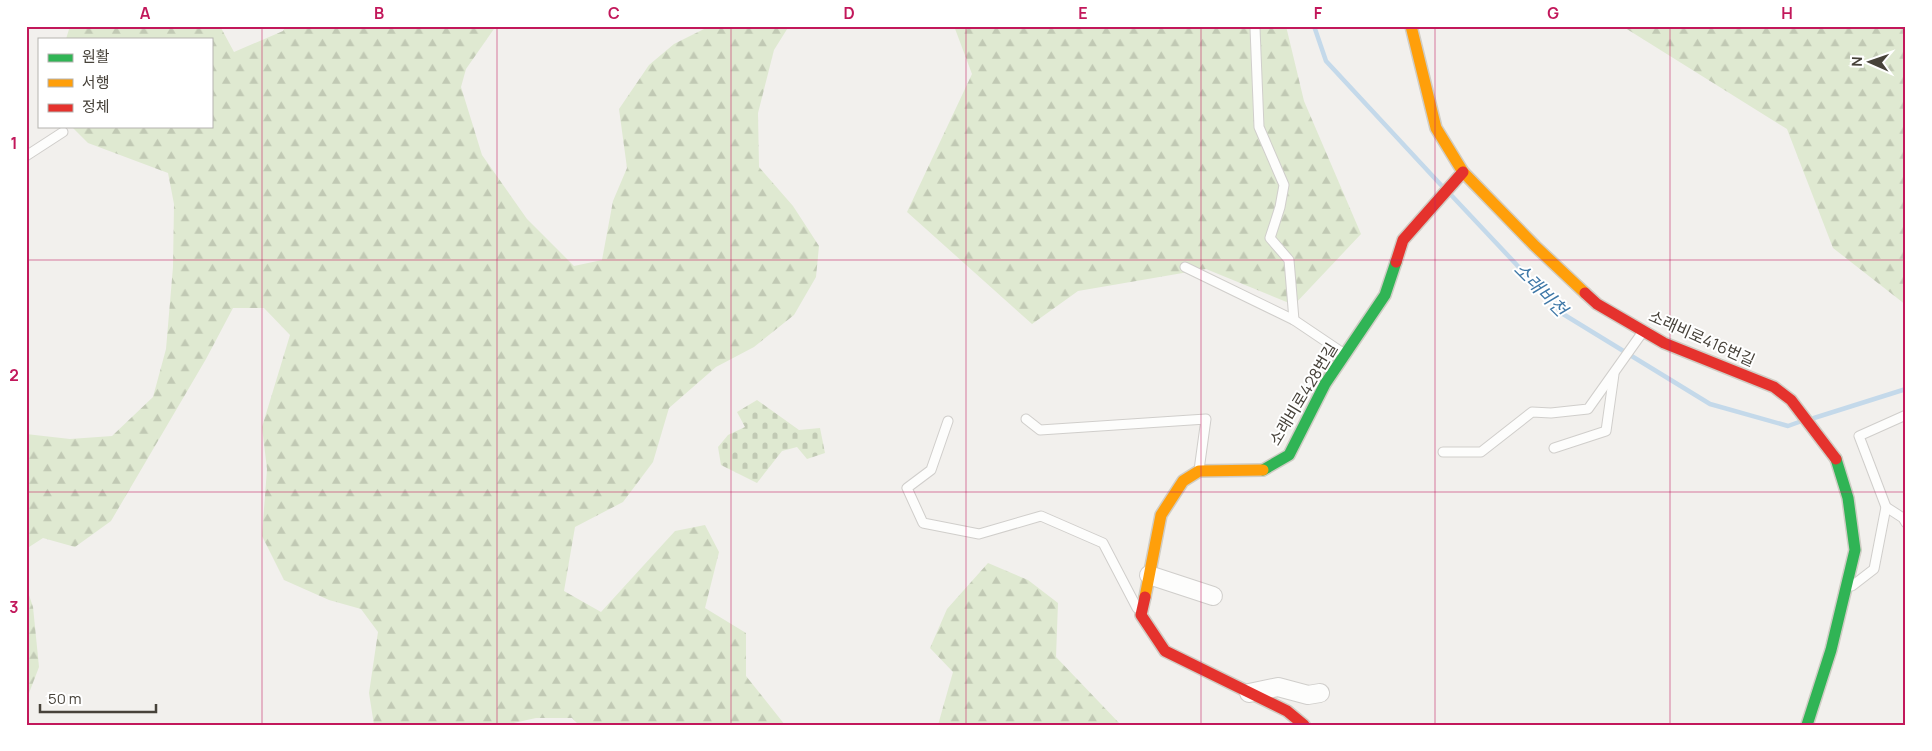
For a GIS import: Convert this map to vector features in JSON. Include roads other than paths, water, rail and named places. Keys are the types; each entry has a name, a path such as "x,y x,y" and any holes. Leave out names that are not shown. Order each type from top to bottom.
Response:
{"street":[{"name":"소래비로416번길","path":"1411,26 1436,128 1463,172 1535,246 1597,304 1644,332 1664,343 1774,386 1791,400 1837,460 1848,498 1855,550 1831,650 1807,725"},
{"name":"소래비로428번길","path":"1199,470 1261,471 1289,455 1325,384 1385,295 1403,240 1463,172"},
{"path":"1199,470 1183,481 1161,515 1141,615 1165,652 1287,711 1304,725"},
{"path":"1149,575 1213,596"},
{"path":"1249,693 1278,687 1308,695 1320,693"}],"lane":[{"path":"1255,28 1259,127 1284,185 1280,207 1270,238 1289,260 1294,320"},
{"path":"26,156 63,132"},
{"path":"1185,267 1294,320 1345,355"},
{"path":"1443,452 1481,452 1532,412 1551,413 1588,409 1644,332"},
{"path":"1554,448 1606,431 1615,371"},
{"path":"1846,591 1874,570 1886,507 1859,436 1906,415"},
{"path":"1026,419 1040,430 1206,420 1199,470"},
{"path":"948,421 931,470 907,488 923,523 979,534 1041,516 1103,543 1141,615"},
{"path":"1886,507 1903,518 1906,523"}],"waterway":[{"name":"소래비천","path":"1314,26 1326,61 1441,185"},
{"name":"소래비천","path":"1452,196 1563,314 1710,404 1788,426 1799,422"},
{"name":"소래비천","path":"1814,418 1906,389"}]}
